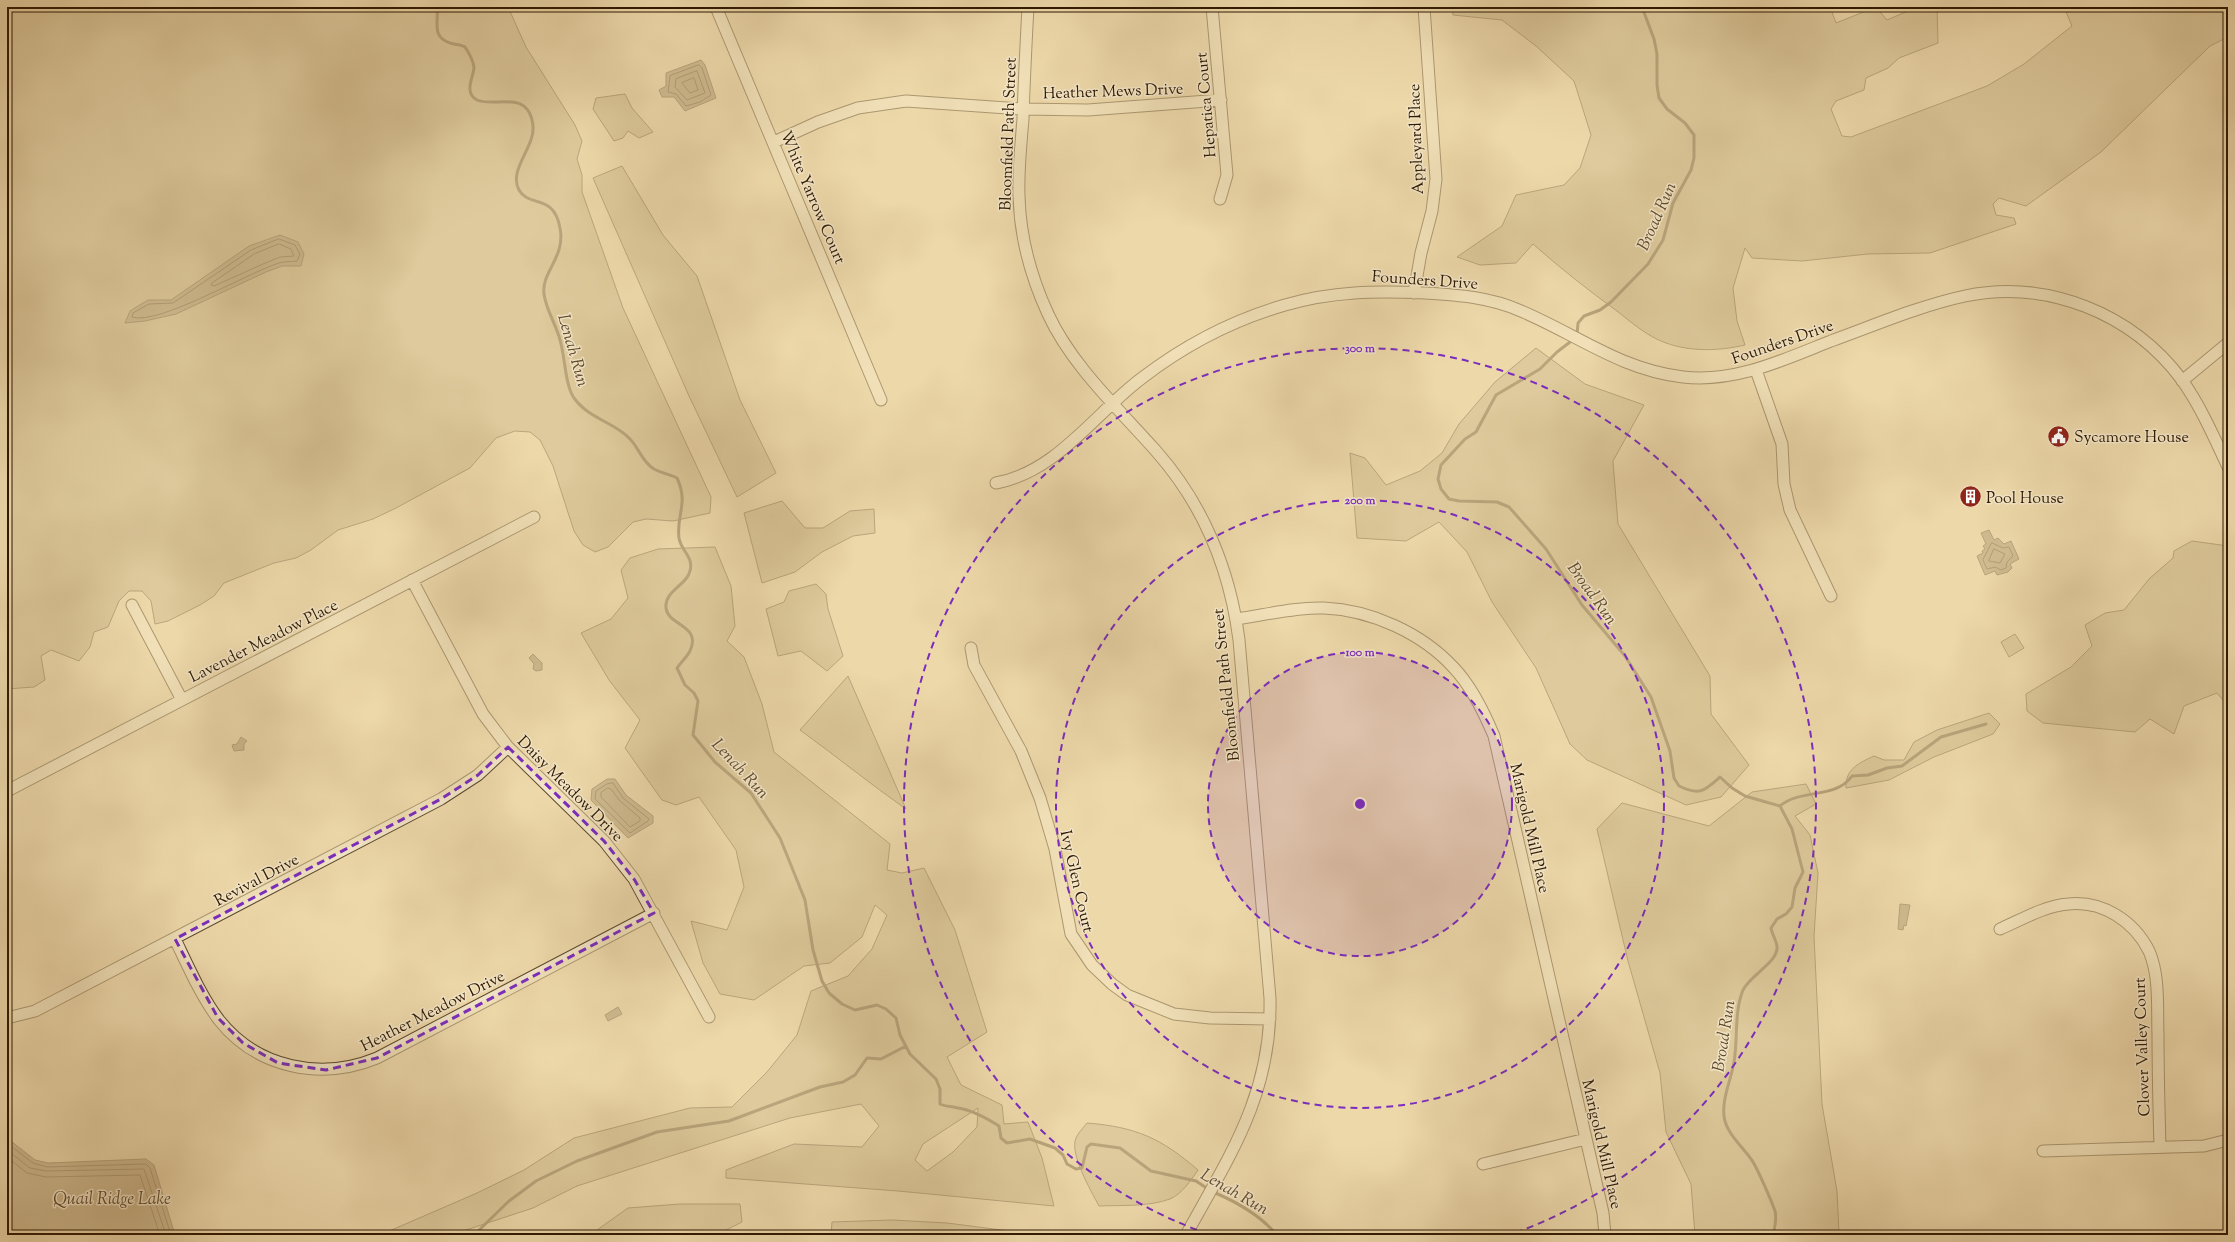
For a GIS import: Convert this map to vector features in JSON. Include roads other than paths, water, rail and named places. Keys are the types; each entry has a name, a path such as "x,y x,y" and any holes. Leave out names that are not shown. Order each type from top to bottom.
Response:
{"street":[{"name":"White Yarrow Court","path":"716,7 774,142 881,400"},
{"name":"Bloomfield Path Street","path":"1028,7 1019,195 1025,244 1030,265 1049,315 1064,341 1113,403 1157,452 1181,483 1198,510 1218,554 1236,619 1270,1019 1268,1048 1258,1091 1247,1121 1186,1235"},
{"name":"Hepatica Court","path":"1212,7 1227,175 1220,199"},
{"name":"Appleyard Place","path":"1414,293 1421,253 1432,211 1436,179 1424,7"},
{"name":"Heather Mews Drive","path":"774,142 818,122 858,108 906,101 1023,109 1088,110 1221,100"},
{"name":"Founders Drive","path":"996,483 1014,480 1036,468 1066,447 1140,379 1190,345 1242,318 1290,303 1332,294 1381,290 1466,296 1491,301 1525,312 1631,366 1675,376 1707,378 1756,370 1937,302 1975,294 2023,291 2068,300 2096,310 2119,322 2139,336 2157,352 2182,381 2198,405 2228,467"},
{"path":"2182,381 2228,343"},
{"path":"1756,370 1782,444 1784,484 1790,510 1831,596"},
{"name":"Lavender Meadow Place","path":"7,791 534,517"},
{"name":"Daisy Meadow Drive","path":"412,580 476,702 508,747 604,841 634,879 654,913 709,1017"},
{"path":"132,604 182,700"},
{"name":"Marigold Mill Place","path":"1236,619 1307,608 1325,608 1368,616 1394,625 1423,641 1454,667 1467,684 1484,714 1494,736 1603,1213 1605,1235"},
{"name":"Ivy Glen Court","path":"971,648 974,665 1021,751 1037,790 1055,849 1071,934 1092,965 1112,984 1127,995 1174,1014 1210,1018 1270,1019"},
{"name":"Revival Drive","path":"7,1018 35,1012 441,799 478,775 508,747"},
{"name":"Clover Valley Court","path":"2000,929 2051,908 2068,904 2088,904 2107,909 2122,918 2142,940 2150,957 2156,979 2160,1147"},
{"name":"Heather Meadow Drive","path":"175,939 212,1009 226,1028 235,1036 260,1054 278,1063 302,1069 326,1070 357,1065 377,1058 654,913"},
{"path":"1483,1164 1586,1139"},
{"path":"2043,1151 2204,1146 2228,1140"}],"water":[{"path":"701,60 705,65 716,98 685,111 674,97 662,97 659,90 666,86 666,73"},
{"path":"280,235 298,242 304,254 301,266 282,266 266,272 176,314 145,321 125,323 130,311 148,300 171,300 249,246"},
{"path":"1989,530 1994,540 1998,538 2004,544 2011,541 2019,559 2010,564 2012,568 2008,572 1997,575 1995,571 1985,575 1977,556 1983,553 1982,551 1985,549 1983,546 1986,544 1981,533"},
{"path":"533,654 542,663 542,670 536,671 533,669 534,664 529,658"},
{"path":"241,737 247,741 244,744 244,750 234,751 232,745 237,744"},
{"path":"607,779 615,779 626,795 653,816 653,823 628,838 591,800 592,789"},
{"path":"1900,904 1910,905 1906,926 1904,925 1903,930 1898,929"},
{"path":"618,1007 622,1014 608,1021 605,1015"},
{"name":"Quail Ridge Lake","path":"7,1138 35,1160 48,1163 146,1159 154,1165 175,1235 7,1235"}],"waterway":[{"name":"Lenah Run","path":"437,7 437,28 440,37 450,43 465,47 472,59 474,71 470,89 473,97 484,102 518,103 525,107 530,114 533,134 519,166 517,182 519,190 523,195 529,199 547,205 552,210 557,217 560,228 560,247 546,278 544,294 560,340 567,378 574,398 587,411 624,433 633,443 646,463 657,470 677,478 682,495 679,538 680,543 689,558 691,566 688,576 668,597 666,608 672,619 683,626 692,636 690,651 677,668 685,685 694,693 698,701 693,735 715,762 751,793 780,838 805,900 813,950 822,981 829,993 842,1004 855,1010 877,1005 886,1009 896,1018 900,1035 910,1054 936,1079 940,1089 940,1104 944,1106 956,1107 980,1115 999,1126 1001,1138 1007,1143 1030,1139 1055,1148 1063,1155 1067,1164 1076,1169 1082,1168 1087,1147 1091,1144 1120,1148 1151,1171 1196,1181 1208,1189"},
{"name":"Broad Run","path":"1577,335 1578,323 1584,316 1600,310 1611,302 1648,264 1663,240 1673,203 1691,170 1694,158 1694,135 1685,123 1667,109 1659,98 1657,85 1657,54 1654,39 1642,7"},
{"name":"Broad Run","path":"1574,339 1557,352 1540,369 1496,395 1476,432 1465,439 1441,465 1438,479 1441,489 1449,499 1459,501 1497,502 1509,507 1546,549 1582,605 1625,656 1651,697 1670,751 1674,778 1679,786 1692,791 1697,791 1706,789 1720,777 1732,788 1745,796 1780,806"},
{"path":"1780,806 1798,797 1837,788 1852,776 1868,775 1887,768 1902,766 1941,737 1986,724"},
{"name":"Broad Run","path":"1773,1235 1776,1217 1775,1211 1764,1184 1753,1163 1734,1139 1725,1122 1724,1102 1733,1069 1737,1016 1740,998 1747,984 1774,958 1777,946 1771,928 1777,919 1786,914 1792,907 1795,888 1803,872 1792,829 1780,806"},
{"path":"474,1235 509,1201 536,1181 577,1161 657,1132 729,1121 820,1087 843,1082 855,1075 867,1058 881,1059 906,1046"},
{"name":"Lenah Run","path":"1213,1192 1231,1200 1256,1215 1277,1235"}],"place":[{"name":"Sycamore House","path":"2058,436"},
{"name":"Pool House","path":"1970,497"}]}
